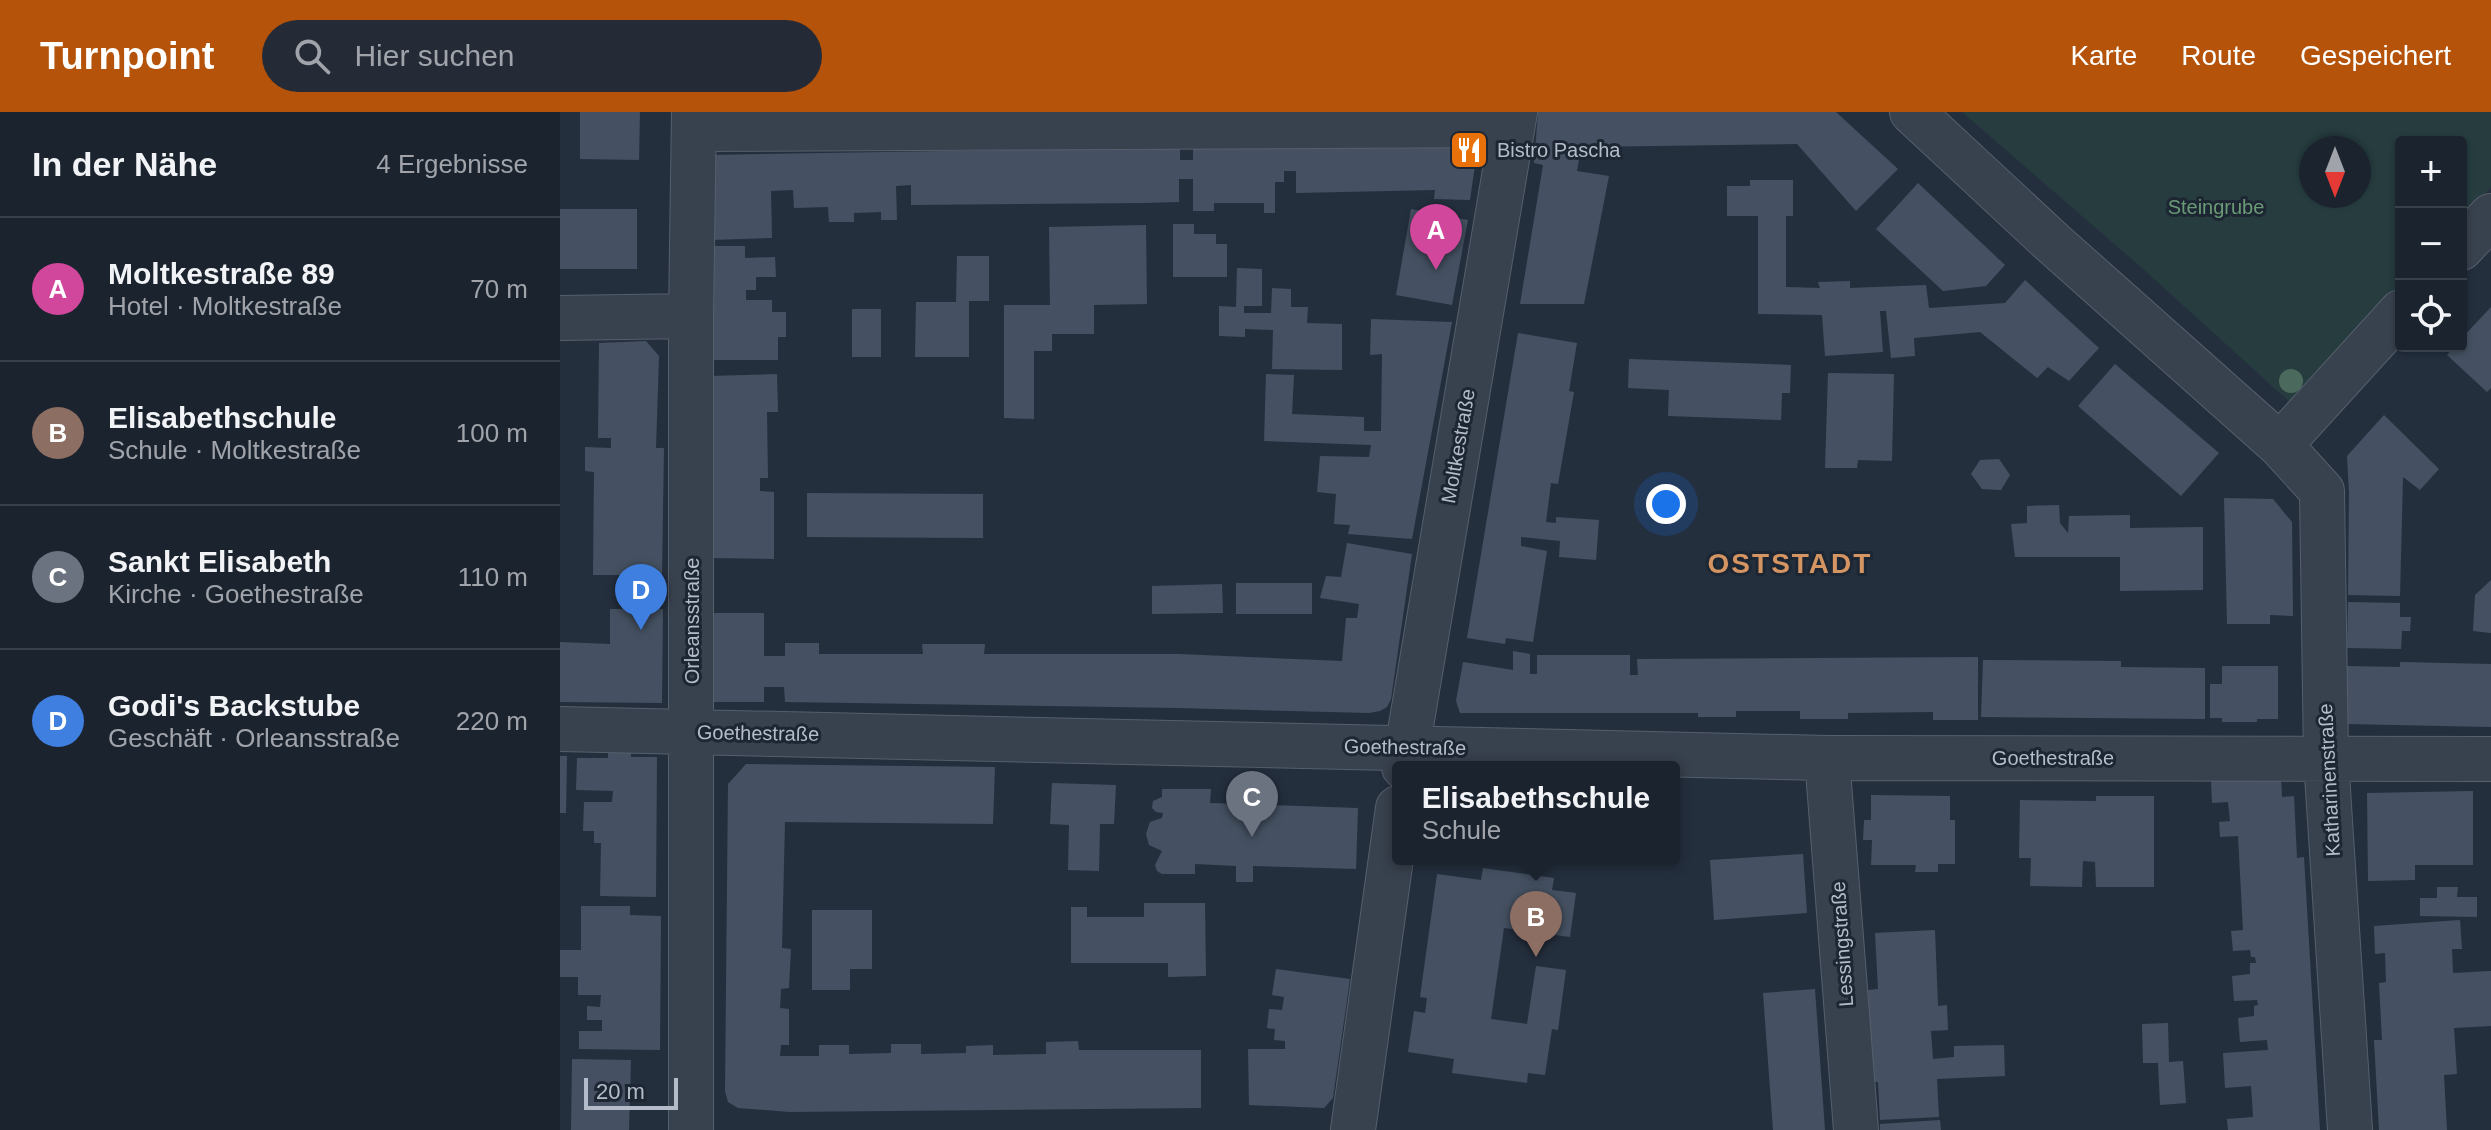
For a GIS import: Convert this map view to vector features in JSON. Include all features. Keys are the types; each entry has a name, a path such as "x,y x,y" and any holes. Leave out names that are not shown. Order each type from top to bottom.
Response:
{"street":[{"path":"1912,112 2053,243 2280,445 2395,319"},
{"path":"694,120 1513,118"},
{"name":"Moltkestraße","path":"1405,757 1513,118"},
{"name":"Orleansstraße","path":"691,1130 691,316 694,120"},
{"path":"2467,242 2491,216"},
{"path":"560,318 691,316"},
{"name":"Katharinenstraße","path":"2280,445 2322,491 2326,759 2350,1130"},
{"name":"Goethestraße","path":"560,729 693,731 1405,757 2491,759"},
{"name":"Lessingstraße","path":"1827,758 1856,1130"},
{"path":"1353,1130 1392,851"}],"green space":[{"name":"Steingrube","path":"1962,112 2491,112 2491,188 2467,214 2467,136 2395,136 2395,294 2294,406 2143,269"}],"building":[{"path":"580,112 640,112 639,160 580,159"},
{"path":"1538,112 1836,112 1898,169 1856,211 1797,144 1581,147 1577,171 1609,176 1584,304 1520,304 1543,165 1534,163"},
{"path":"1180,147 1180,160 1193,160 1193,147 1465,148 1476,158 1470,200 1434,199 1435,190 1296,193 1296,171 1284,171 1284,182 1275,182 1275,213 1264,213 1264,203 1214,203 1214,211 1193,211 1193,179 1179,179 1179,202 1144,203 911,205 911,185 896,186 897,220 881,220 881,212 854,213 854,222 829,222 828,207 794,208 793,190 771,191 772,238 712,240 710,155"},
{"path":"1750,180 1793,180 1793,216 1786,216 1786,287 1820,288 1818,282 1850,281 1850,288 1926,285 1929,308 2005,303 2025,280 2099,348 2069,381 2048,367 2037,378 1980,332 1914,338 1915,356 1891,358 1886,311 1880,311 1883,352 1825,356 1822,315 1758,314 1758,216 1727,216 1727,186 1750,186"},
{"path":"1918,183 2005,265 1986,286 1943,291 1876,229"},
{"path":"560,209 637,209 637,269 560,269"},
{"path":"1411,209 1468,220 1452,305 1396,295"},
{"path":"1173,224 1194,224 1194,234 1216,234 1216,244 1227,244 1227,277 1173,277"},
{"path":"1146,225 1147,304 1094,305 1094,334 1052,334 1052,351 1034,351 1034,419 1004,418 1004,305 1050,305 1049,227"},
{"path":"709,246 745,246 745,258 775,257 776,277 756,277 756,290 746,290 746,300 772,300 772,312 786,312 786,337 778,337 778,360 711,360"},
{"path":"957,256 989,256 989,301 969,301 969,357 915,357 916,302 956,302"},
{"path":"1237,268 1262,269 1262,306 1244,306 1244,313 1271,313 1272,288 1291,289 1291,307 1308,307 1307,323 1342,324 1342,370 1272,369 1273,330 1245,329 1245,337 1219,336 1219,306 1236,307"},
{"path":"2491,307 2491,388 2487,392 2447,355 2450,352 2467,352 2467,333"},
{"path":"852,309 881,309 881,357 852,357"},
{"path":"1371,319 1452,322 1412,539 1348,534 1350,525 1334,524 1336,494 1317,492 1320,456 1369,457 1371,445 1264,441 1266,374 1294,375 1292,414 1364,417 1364,431 1381,431 1382,354 1370,355"},
{"path":"1518,333 1577,343 1569,391 1574,392 1558,484 1551,483 1546,522 1556,523 1556,517 1599,520 1596,560 1559,557 1560,541 1521,537 1521,546 1547,551 1533,642 1506,638 1505,644 1467,638"},
{"path":"646,341 659,356 656,448 664,448 662,575 593,575 594,472 585,471 585,447 611,448 611,438 598,438 599,343"},
{"path":"1629,359 1791,365 1790,393 1782,393 1781,420 1668,416 1669,390 1628,388"},
{"path":"2115,364 2219,453 2181,496 2078,406"},
{"path":"1828,373 1894,374 1892,461 1858,460 1857,468 1825,468"},
{"path":"777,374 778,412 767,412 768,478 760,478 760,491 774,492 774,559 710,558 709,376"},
{"path":"2384,415 2439,469 2420,490 2403,477 2400,596 2348,595 2347,456"},
{"path":"1999,459 2010,475 2001,490 1982,489 1971,474 1980,460"},
{"path":"807,493 983,494 983,538 807,537"},
{"path":"2224,498 2273,499 2292,522 2293,616 2270,615 2270,624 2227,624"},
{"path":"2059,505 2060,523 2068,533 2069,516 2130,515 2130,528 2203,527 2203,590 2120,591 2120,557 2015,557 2011,524 2027,523 2027,506"},
{"path":"1347,543 1412,554 1391,699 1387,707 1380,711 785,702 784,687 764,687 764,702 712,702 711,613 764,613 764,656 785,656 785,643 819,643 819,654 923,654 922,644 985,644 984,654 1179,654 1342,661 1346,618 1357,618 1359,604 1320,598 1326,576 1341,577"},
{"path":"2491,580 2491,633 2473,631 2475,595"},
{"path":"1236,583 1312,583 1312,614 1236,614"},
{"path":"1222,584 1223,613 1152,614 1152,586"},
{"path":"2348,602 2400,603 2400,617 2411,617 2410,631 2402,631 2401,649 2347,648"},
{"path":"610,609 663,609 662,703 560,702 560,642 610,644"},
{"path":"1513,651 1530,654 1530,674 1537,674 1537,655 1630,655 1630,675 1638,675 1637,659 1978,657 1978,720 1933,720 1933,712 1848,713 1848,719 1800,719 1800,711 1736,711 1736,717 1698,717 1698,713 1460,713 1456,701 1463,662 1513,670"},
{"path":"1983,660 2121,661 2121,667 2205,668 2205,719 1981,717"},
{"path":"2400,662 2491,664 2491,727 2347,724 2347,666 2400,667"},
{"path":"2222,666 2278,666 2278,719 2222,722 2222,718 2210,718 2210,684 2222,684"},
{"path":"608,748 631,748 631,757 657,757 656,897 600,896 601,843 594,843 594,831 583,831 584,802 612,802 613,791 576,790 577,758 608,758"},
{"path":"560,756 567,756 566,813 560,813"},
{"path":"746,764 995,767 993,824 785,822 782,948 791,949 789,988 781,989 780,1008 789,1009 789,1045 781,1045 780,1056 819,1056 819,1045 849,1045 849,1054 891,1053 891,1044 921,1044 921,1054 966,1053 966,1046 993,1045 993,1055 1046,1054 1046,1042 1078,1041 1079,1050 1201,1050 1201,1108 790,1112 738,1108 728,1102 725,1091 728,784"},
{"path":"2281,776 2282,797 2294,796 2297,858 2304,857 2320,1130 2228,1130 2227,1119 2253,1117 2252,1099 2251,1086 2225,1088 2223,1053 2268,1050 2267,1040 2240,1042 2238,1018 2254,1016 2254,1006 2258,1005 2257,1000 2234,1001 2232,976 2250,974 2250,963 2256,963 2250,950 2233,951 2231,931 2243,930 2238,836 2220,837 2219,822 2230,821 2228,802 2212,803 2211,780"},
{"path":"1052,783 1116,785 1114,824 1100,824 1099,871 1068,870 1069,825 1050,824"},
{"path":"1162,789 1211,789 1210,803 1358,808 1356,869 1253,866 1253,882 1236,882 1236,866 1195,864 1195,874 1162,874 1155,865 1162,851 1149,845 1146,834 1150,822 1162,818 1163,813 1152,808 1153,801 1162,797"},
{"path":"2473,791 2473,865 2415,865 2415,880 2368,881 2367,793"},
{"path":"1871,795 1950,796 1950,820 1955,820 1955,864 1938,864 1938,872 1915,872 1916,865 1871,865 1872,840 1863,840 1864,820 1871,820"},
{"path":"2096,796 2154,796 2154,887 2096,887 2095,862 2083,861 2082,887 2030,886 2031,858 2019,858 2020,800 2096,801"},
{"path":"1803,854 1807,913 1714,920 1710,860"},
{"path":"1483,868 1554,878 1552,890 1576,893 1570,937 1504,928 1491,1019 1527,1024 1536,966 1566,970 1558,1030 1552,1029 1545,1075 1528,1073 1527,1083 1452,1073 1454,1059 1408,1052 1414,1011 1425,1013 1427,998 1420,997 1437,874 1481,880"},
{"path":"2437,887 2458,887 2457,897 2477,897 2477,917 2420,916 2420,898 2437,898"},
{"path":"1144,903 1205,903 1206,976 1168,977 1168,963 1071,963 1071,907 1087,907 1087,917 1144,917"},
{"path":"581,906 630,906 630,915 661,916 660,1050 579,1049 579,1031 602,1031 602,1020 587,1020 587,1006 600,1007 601,995 578,995 578,977 560,977 560,950 581,950"},
{"path":"812,910 872,910 872,969 850,969 850,990 812,990"},
{"path":"2460,920 2462,949 2452,949 2453,973 2491,971 2491,1026 2454,1028 2457,1074 2444,1075 2447,1130 2379,1130 2374,1040 2382,1040 2379,983 2386,982 2385,953 2375,954 2374,926"},
{"path":"1935,930 1938,1006 1947,1005 1948,1030 1931,1031 1933,1059 1954,1057 1954,1046 2004,1045 2005,1076 1937,1079 1939,1117 1880,1120 1878,1082 1873,1082 1868,990 1878,989 1875,933"},
{"path":"1276,969 1350,979 1333,1098 1324,1108 1249,1105 1248,1049 1285,1049 1285,1041 1274,1040 1275,1029 1267,1028 1269,1009 1282,1010 1284,997 1272,995"},
{"path":"1815,989 1825,1130 1773,1130 1763,993"},
{"path":"2168,1023 2169,1062 2183,1061 2186,1103 2160,1105 2158,1063 2143,1063 2142,1024"},
{"path":"572,1059 631,1060 629,1130 571,1130"},
{"path":"1940,1120 1941,1130 1880,1130 1880,1124"}],"place":[{"name":"Bistro Pascha","path":"1469,150"},
{"name":"Moltkestraße 89","path":"1436,270"},
{"name":"Godi's Backstube","path":"641,630"},
{"name":"Sankt Elisabeth","path":"1252,837"},
{"name":"Elisabethschule","path":"1536,957"}],"district":[{"name":"OSTSTADT","path":"1790,563"}]}
